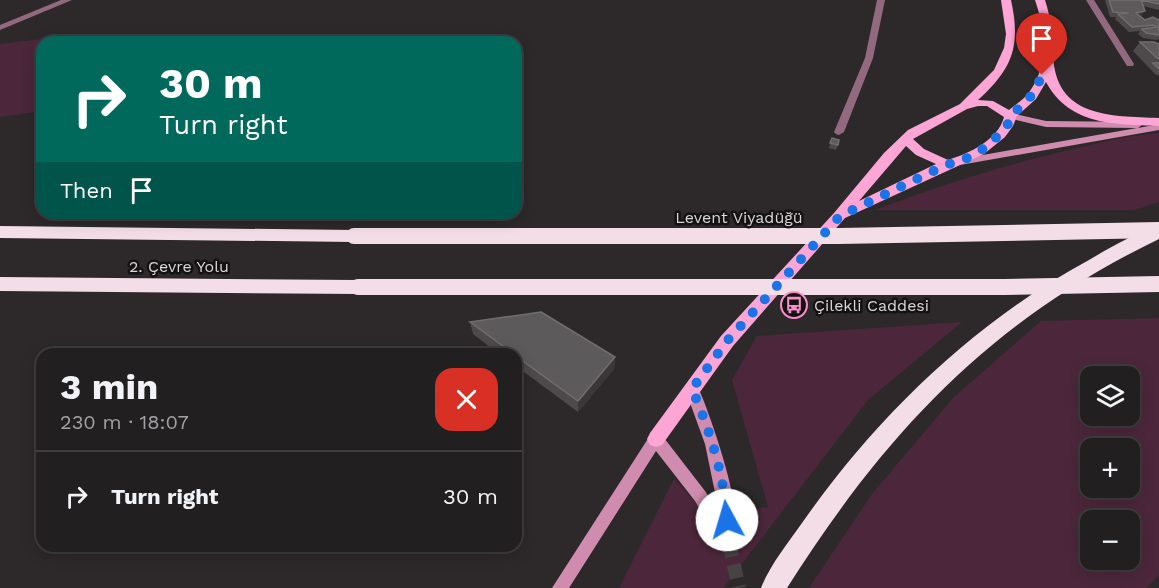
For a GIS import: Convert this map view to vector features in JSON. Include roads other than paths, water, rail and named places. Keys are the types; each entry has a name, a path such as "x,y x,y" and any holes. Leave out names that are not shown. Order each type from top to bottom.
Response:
{"highway":[{"name":"Levent Viyadüğü","path":"354,236 839,236 1159,231"},
{"path":"773,588 807,534 874,447 941,379 998,328 1063,281 1159,231"},
{"name":"2. Çevre Yolu","path":"0,232 354,236"},
{"name":"2. Çevre Yolu","path":"0,284 358,287 1004,287 1159,284"}],"main road":[{"path":"560,588 656,439 727,341 840,216 888,156 912,133 963,107 997,75 1008,57 1010,15 1006,0"},
{"path":"1040,0 1047,18 1053,83 1067,103 1089,114 1159,124"},
{"path":"840,216 988,146 1007,126 1011,116 1034,93 1049,57"},
{"path":"963,107 989,103 1011,116 1046,124 1159,124"},
{"path":"912,133 907,140 910,145 922,153 954,163 1159,124"},
{"path":"656,439 700,496 729,543 726,496 709,429 692,389"}],"street":[{"path":"0,28 68,0"},
{"path":"839,132 868,58 881,0"},
{"path":"1090,0 1130,64"}],"tunnel":[{"path":"729,543 739,588"}],"place":[{"name":"Çilekli Caddesi","path":"794,305"}]}
